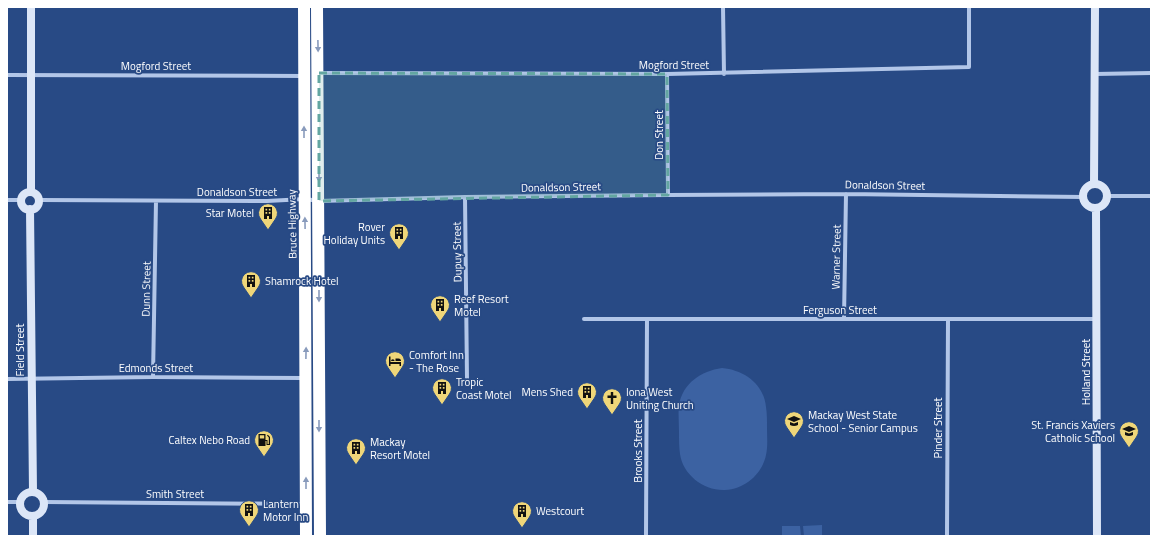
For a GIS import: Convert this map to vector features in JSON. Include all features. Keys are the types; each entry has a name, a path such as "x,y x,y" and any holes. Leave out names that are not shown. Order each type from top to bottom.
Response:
{"highway":[{"name":"Bruce Highway","path":"304,7 306,536"},
{"path":"317,7 320,536"}],"street":[{"path":"31,7 31,192"},
{"path":"724,7 724,74"},
{"name":"Mogford Street","path":"318,73 724,74 969,67 969,7"},
{"path":"1094,184 1095,7"},
{"path":"1095,74 1151,73"},
{"name":"Don Street","path":"667,74 668,195"},
{"name":"Mogford Street","path":"7,75 304,76"},
{"path":"1094,184 1101,185 1107,196 1104,204 1096,208 1087,204 1084,196 1086,189 1094,184"},
{"path":"31,192 37,196 39,200 37,206 30,209 24,207 21,200 24,194 31,192"},
{"name":"Donaldson Street","path":"39,200 267,201 305,199 319,201 465,197 846,194 1084,196"},
{"name":"Warner Street","path":"844,319 846,194"},
{"path":"1107,196 1151,196"},
{"name":"Dupuy Street","path":"465,197 468,379"},
{"path":"7,200 21,200"},
{"name":"Dunn Street","path":"153,377 156,201"},
{"name":"Holland Street","path":"1096,208 1097,536"},
{"name":"Field Street","path":"30,209 33,491"},
{"name":"Ferguson Street","path":"584,319 1097,319"},
{"name":"Brooks Street","path":"646,536 647,319"},
{"name":"Pinder Street","path":"947,536 948,320"},
{"name":"Edmonds Street","path":"7,379 153,377 306,378"},
{"path":"33,491 41,495 44,502 41,513 33,516 22,512 20,502 24,494 33,491"},
{"path":"7,502 20,502"},
{"name":"Smith Street","path":"44,502 306,504"},
{"path":"33,516 33,536"}],"highlighted area":[{"path":"319,73 667,74 668,195 319,201"}],"shaded area":[{"path":"722,368 730,369 745,375 757,385 761,391 766,409 767,452 761,468 752,479 739,487 717,490 702,485 685,469 680,454 679,405 684,390 694,379 707,372"},
{"path":"822,525 822,536 804,536 803,526"},
{"path":"782,526 800,526 801,536 782,536"}],"place":[{"name":"Star Motel","path":"268,230"},
{"name":"Rover Holiday Units","path":"399,250"},
{"name":"Shamrock Hotel","path":"251,298"},
{"name":"Reef Resort Motel","path":"440,322"},
{"name":"Comfort Inn - The Rose","path":"395,378"},
{"name":"Tropic Coast Motel","path":"442,405"},
{"name":"Mens Shed","path":"587,409"},
{"name":"Iona West Uniting Church","path":"612,415"},
{"name":"Mackay West State School - Senior Campus","path":"794,438"},
{"name":"St. Francis Xaviers Catholic School","path":"1129,448"},
{"name":"Caltex Nebo Road","path":"264,457"},
{"name":"Mackay Resort Motel","path":"356,465"},
{"name":"Lantern Motor Inn","path":"249,527"},
{"name":"Westcourt","path":"522,528"}]}
